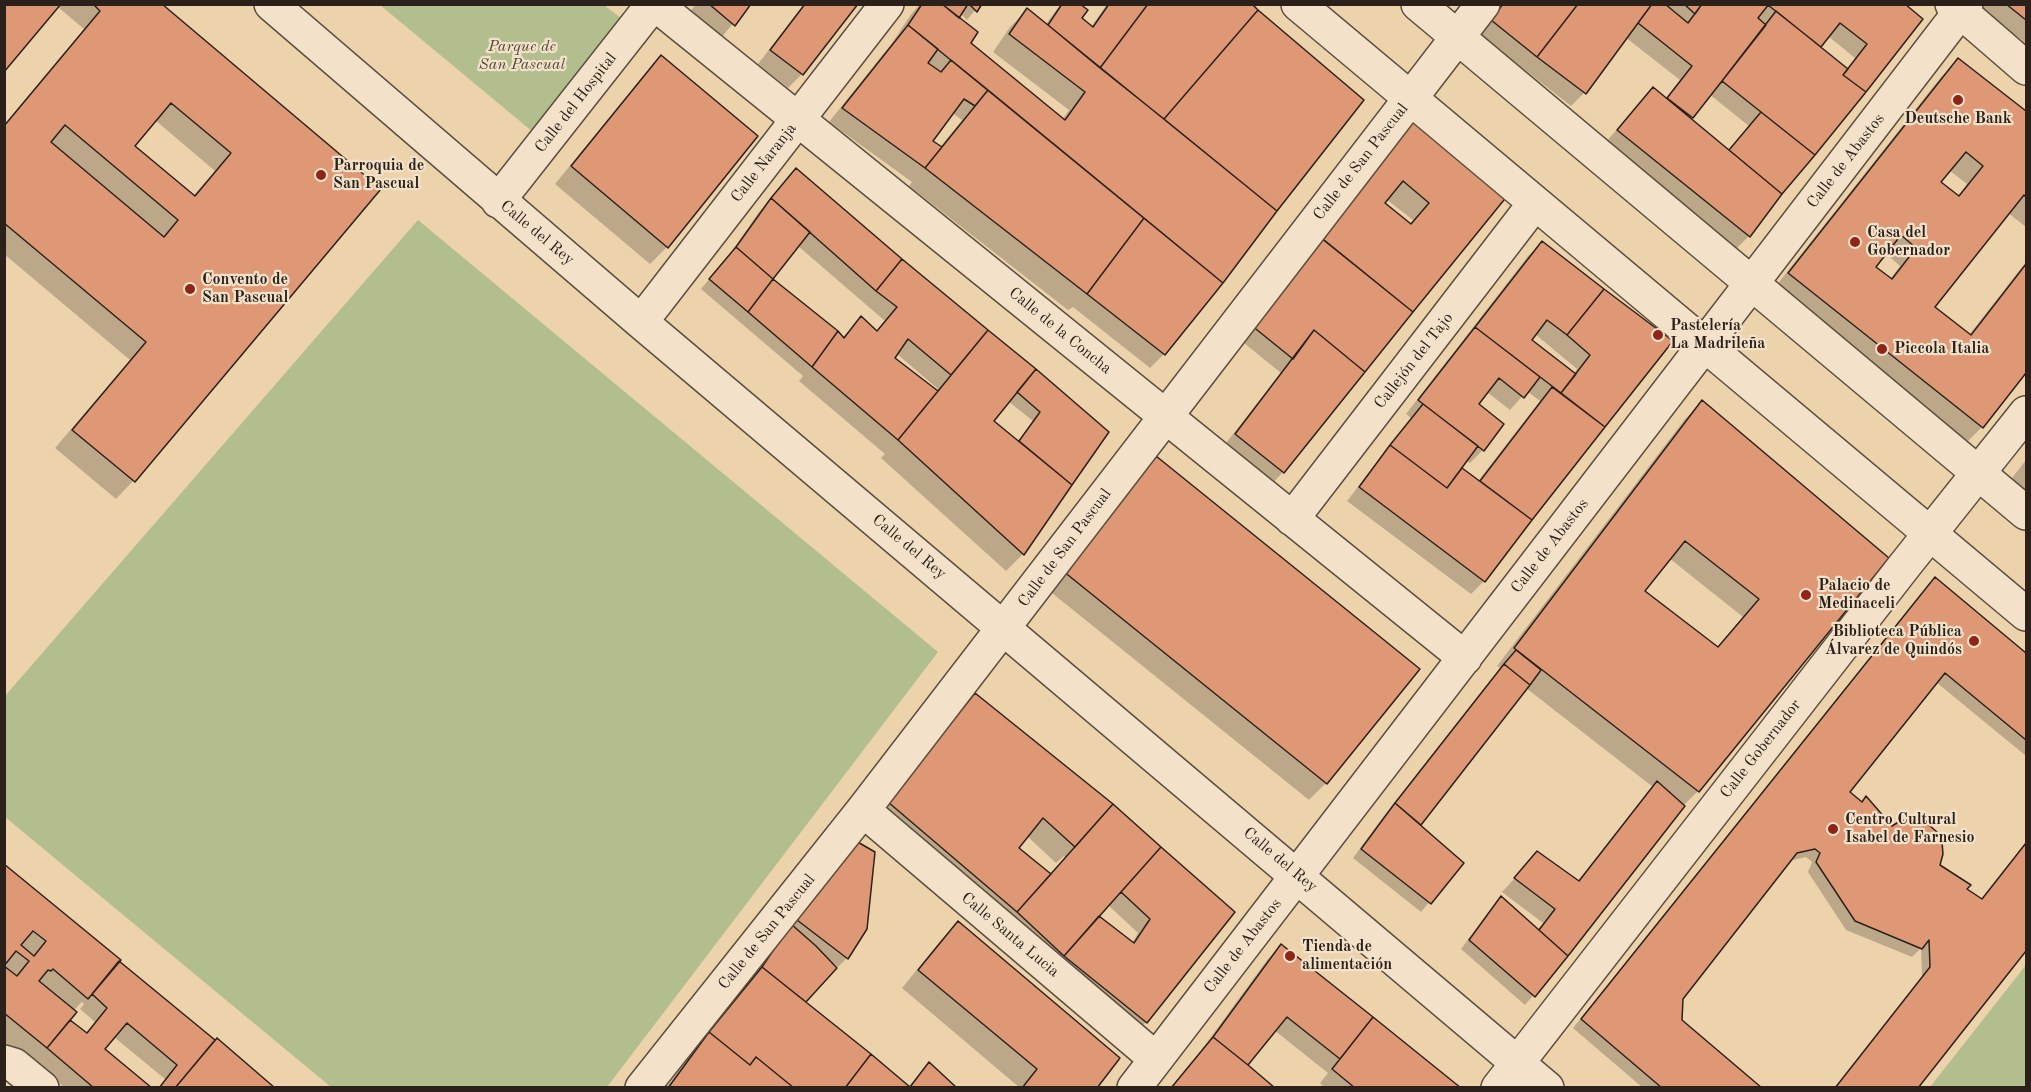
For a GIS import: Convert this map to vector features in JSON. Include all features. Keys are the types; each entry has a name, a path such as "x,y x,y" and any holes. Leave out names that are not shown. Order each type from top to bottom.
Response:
{"street":[{"name":"Calle del Rey","path":"271,4 498,201 1547,1088"},
{"name":"Calle del Hospital","path":"498,201 654,4"},
{"name":"Calle de la Concha","path":"654,4 1465,658"},
{"name":"Calle Naranja","path":"641,322 886,4"},
{"path":"1298,4 2026,614"},
{"path":"1418,4 2026,513"},
{"name":"Calle de San Pascual","path":"642,1088 863,810 1483,4"},
{"path":"1960,7 2026,68"},
{"name":"Calle de Abastos","path":"1134,1088 1705,345 1960,7"},
{"name":"Callejón del Tajo","path":"1293,519 1535,203"},
{"name":"Calle Gobernador","path":"1498,1088 2026,413"},
{"name":"Calle Santa Lucia","path":"863,810 1156,1059"},
{"path":"4,1062 14,1065 42,1088"}],"green space":[{"name":"Parque de San Pascual","path":"380,5 604,5 621,18 533,132"},
{"path":"418,220 938,652 607,1087 331,1087 5,817 5,696"},
{"path":"2026,965 2026,1087 1930,1087"}],"building":[{"path":"4,4 61,4 4,72"},
{"name":"Convento de San Pascual","path":"93,4 162,4 381,189 135,482 72,430 146,342 4,223 4,126 100,11","holes":["171,103 231,153 195,196 135,146","65,125 178,220 164,237 51,142"]},
{"path":"709,4 751,4 735,26"},
{"path":"805,4 858,4 803,75 770,50"},
{"path":"922,4 942,4 978,32 971,43 1065,120 1085,92 1009,34 1027,8 1277,211 1223,283 908,25"},
{"path":"942,4 968,4 959,18"},
{"path":"969,4 982,4 977,12"},
{"path":"1062,4 1080,4 1088,10 1082,18 1093,27 1109,4 1148,4 1100,68 1048,25"},
{"path":"1148,4 1252,4 1258,10 1164,119 1100,68"},
{"path":"1503,4 1578,4 1537,57 1491,20"},
{"path":"1578,4 1652,4 1586,94 1537,57"},
{"path":"1652,4 1665,4 1688,23 1702,4 1769,4 1758,18 1766,25 1693,118 1667,98 1692,66 1638,23"},
{"path":"1684,4 1702,4 1695,14"},
{"path":"1905,4 1923,19 1866,92 1843,75 1867,44 1840,23 1821,47 1768,5"},
{"path":"2006,4 2026,4 2026,20"},
{"path":"1258,10 1364,100 1277,211 1164,119"},
{"path":"1776,11 1848,69 1843,75 1866,92 1815,155 1722,81"},
{"path":"908,25 938,49 928,63 941,72 951,60 988,90 975,106 964,99 933,141 942,147 925,168 842,108"},
{"path":"661,55 758,136 668,248 571,166"},
{"name":"Casa del Gobernador","path":"1958,58 2026,111 2026,197 2024,195 1935,307 1971,335 2026,264 2026,373 1983,428 1788,273","holes":["1966,152 1983,166 1959,196 1941,182","1901,235 1916,248 1892,279 1876,267"]},
{"path":"1653,87 1782,194 1750,237 1617,130"},
{"path":"988,90 1144,218 1087,294 925,168"},
{"path":"1761,112 1815,155 1782,194 1729,150"},
{"path":"1408,114 1508,195 1413,312 1313,231","holes":["1403,181 1429,203 1411,224 1385,203"]},
{"path":"796,168 902,259 876,291 771,198"},
{"path":"771,198 810,232 773,279 736,247"},
{"path":"1144,218 1223,283 1165,355 1087,294"},
{"path":"1321,238 1413,312 1365,372 1314,330 1293,359 1246,321"},
{"path":"1542,241 1604,289 1567,335 1547,320 1532,340 1576,374 1561,393 1475,327"},
{"path":"736,247 773,279 748,312 709,279"},
{"path":"902,259 988,330 951,375 908,339 895,358 938,391 898,440 812,367 838,331 844,338 861,316 877,331 897,307 876,291"},
{"path":"773,279 838,331 812,367 748,312"},
{"path":"1604,289 1673,341 1605,427 1561,393 1590,355 1567,335"},
{"path":"1475,327 1540,377 1524,398 1499,378 1479,404 1504,424 1484,451 1418,400"},
{"path":"988,330 1036,369 994,421 1072,485 1024,555 898,440"},
{"path":"1314,330 1365,372 1284,473 1235,434"},
{"path":"1036,369 1109,432 1072,485 1019,441 1040,412 1017,392"},
{"path":"1552,387 1605,427 1532,520 1480,481"},
{"name":"Palacio de Medinaceli","path":"1702,400 1889,558 1699,792 1514,648","holes":["1685,541 1759,599 1718,647 1645,591"]},
{"path":"1423,404 1478,446 1447,488 1390,445"},
{"path":"1390,445 1447,488 1462,468 1532,520 1485,582 1359,487"},
{"path":"1156,456 1420,669 1327,784 1063,571"},
{"name":"Centro Cultural Isabel de Farnesio","path":"1935,577 2026,653 2026,740 1945,673 1850,792 1862,802 1866,796 1892,826 1910,819 1929,825 1937,832 1942,842 1943,854 1940,865 1971,885 1967,889 1982,899 2026,843 2026,951 1918,1088 1835,1088 1930,967 1929,940 1922,949 1855,921 1816,862 1820,853 1815,849 1797,853 1683,999 1682,1020 1762,1088 1662,1088 1581,1019"},
{"path":"1516,650 1541,670 1530,685 1504,664"},
{"path":"1504,664 1530,685 1421,825 1395,803"},
{"path":"975,693 1113,804 1075,847 1043,818 1019,848 1051,874 1017,912 888,802"},
{"path":"1657,781 1685,806 1568,956 1539,930 1555,909 1514,878 1537,851 1579,881"},
{"path":"1395,803 1464,863 1431,904 1361,849"},
{"path":"1113,804 1161,847 1064,956 1017,912"},
{"path":"856,841 875,852 867,929 848,959 797,920"},
{"path":"1161,847 1235,912 1147,1023 1064,956 1099,916 1134,943 1150,919 1121,892"},
{"path":"4,864 121,960 88,999 53,969 48,970 39,981 77,1012 47,1048 4,1013","holes":["33,931 46,941 34,956 21,945","16,951 29,961 17,976 4,966"]},
{"path":"1501,896 1568,956 1535,997 1469,940"},
{"path":"958,921 1120,1058 1097,1088 1022,1088 1037,1069 918,970"},
{"path":"791,924 837,968 806,1002 762,967"},
{"path":"1281,944 1373,1017 1340,1059 1287,1017 1248,1065 1213,1037"},
{"path":"119,961 215,1040 175,1088 159,1088 177,1065 127,1023 105,1049 152,1088 94,1088 47,1048 70,1020 87,1033 107,1008 92,994"},
{"path":"762,967 871,1054 845,1088 794,1088 756,1057 750,1065 709,1032"},
{"path":"1373,1017 1461,1088 1355,1088 1332,1069"},
{"path":"709,1032 750,1065 756,1057 794,1088 668,1088"},
{"path":"1213,1037 1248,1065 1275,1088 1171,1088"},
{"path":"217,1038 275,1088 175,1088"},
{"path":"871,1054 910,1087 911,1088 845,1088"},
{"path":"929,1062 957,1088 910,1087"}],"place":[{"name":"Deutsche Bank","path":"1958,100"},
{"name":"Parroquia de San Pascual","path":"321,175"},
{"name":"Casa del Gobernador","path":"1855,242"},
{"name":"Convento de San Pascual","path":"190,289"},
{"name":"Pastelería La Madrileña","path":"1658,335"},
{"name":"Piccola Italia","path":"1882,349"},
{"name":"Palacio de Medinaceli","path":"1806,595"},
{"name":"Biblioteca Pública Álvarez de Quindós","path":"1974,641"},
{"name":"Centro Cultural Isabel de Farnesio","path":"1833,829"},
{"name":"Tienda de alimentación","path":"1290,956"}]}
